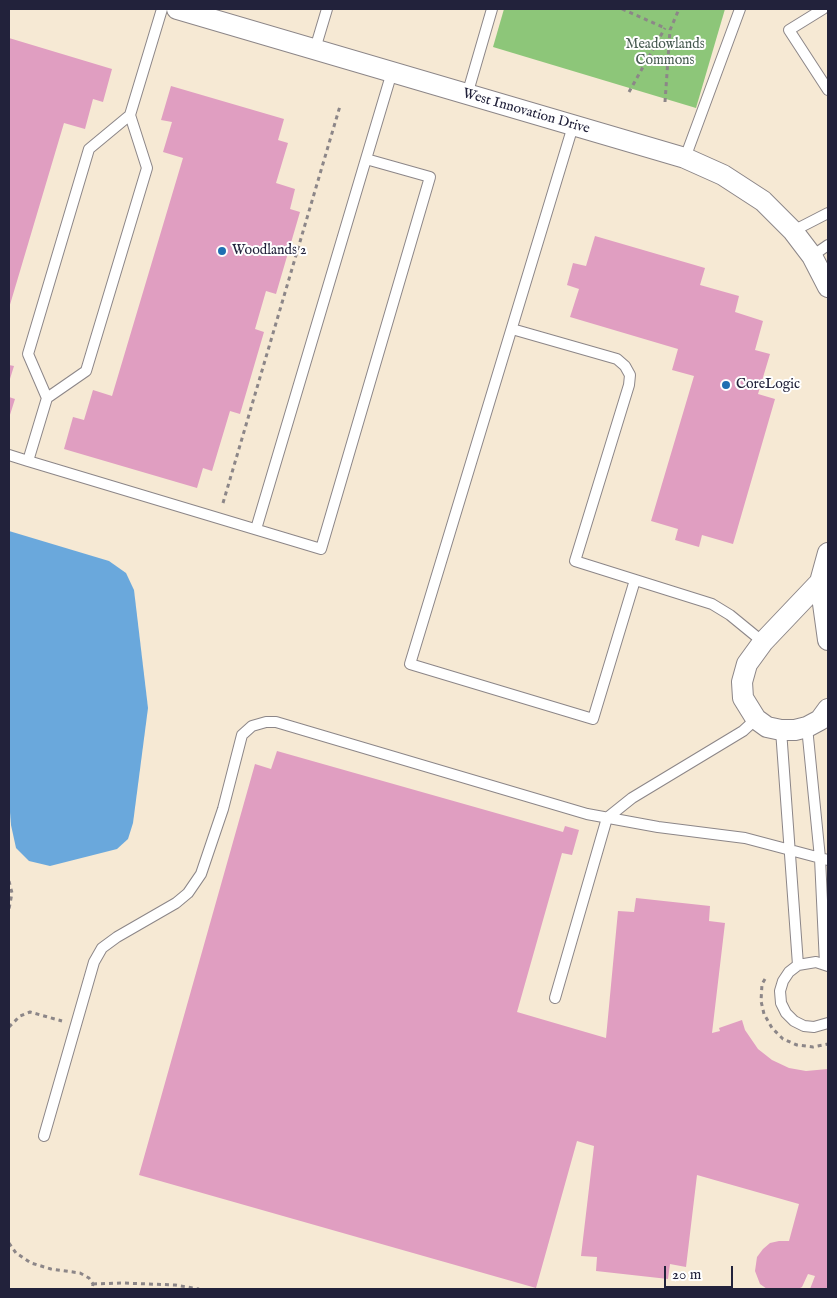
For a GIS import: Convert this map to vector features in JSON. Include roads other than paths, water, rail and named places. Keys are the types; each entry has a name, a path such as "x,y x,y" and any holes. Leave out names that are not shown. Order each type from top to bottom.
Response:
{"street":[{"name":"West Innovation Drive","path":"177,9 685,158 723,174 763,201 793,232 820,251 828,288"},
{"path":"828,553 820,582 827,618 828,640"},
{"path":"820,582 763,642 747,664 742,682 742,698 756,719 767,726 781,730 795,730 807,727 820,720 828,709"}],"lane":[{"path":"47,398 28,354 89,150 130,115 162,9"},
{"path":"315,49 327,9"},
{"path":"467,95 492,9"},
{"path":"685,158 740,9"},
{"path":"824,9 789,30 828,90"},
{"path":"256,529 392,72"},
{"path":"28,461 47,398 86,371 147,168 130,115"},
{"path":"573,126 410,664 593,719 635,580"},
{"path":"9,455 321,549 430,177 366,159"},
{"path":"793,232 828,213"},
{"path":"512,329 617,359 625,366 630,375 629,385 575,561 712,604 730,615 763,642"},
{"path":"555,998 607,818 632,798 743,731 756,719"},
{"path":"44,1136 94,962 102,948 117,937 176,903 188,893 201,874 223,809 242,735 252,726 266,722 276,722 587,814 658,827 745,838 824,859"},
{"path":"807,727 824,859 827,965 816,962 798,965 789,972 783,981 780,992 781,1003 786,1013 794,1021 804,1026 814,1027 828,1023"},
{"path":"781,730 798,965"}],"water":[{"path":"9,531 109,561 126,573 134,590 148,708 133,823 128,839 117,849 50,866 29,861 16,848 11,825 9,799"}],"place":[{"name":"Woodlands 2","path":"222,251"},
{"name":"CoreLogic","path":"726,385"}],"park label":[{"name":"Meadowlands Commons","path":"665,54"}]}
